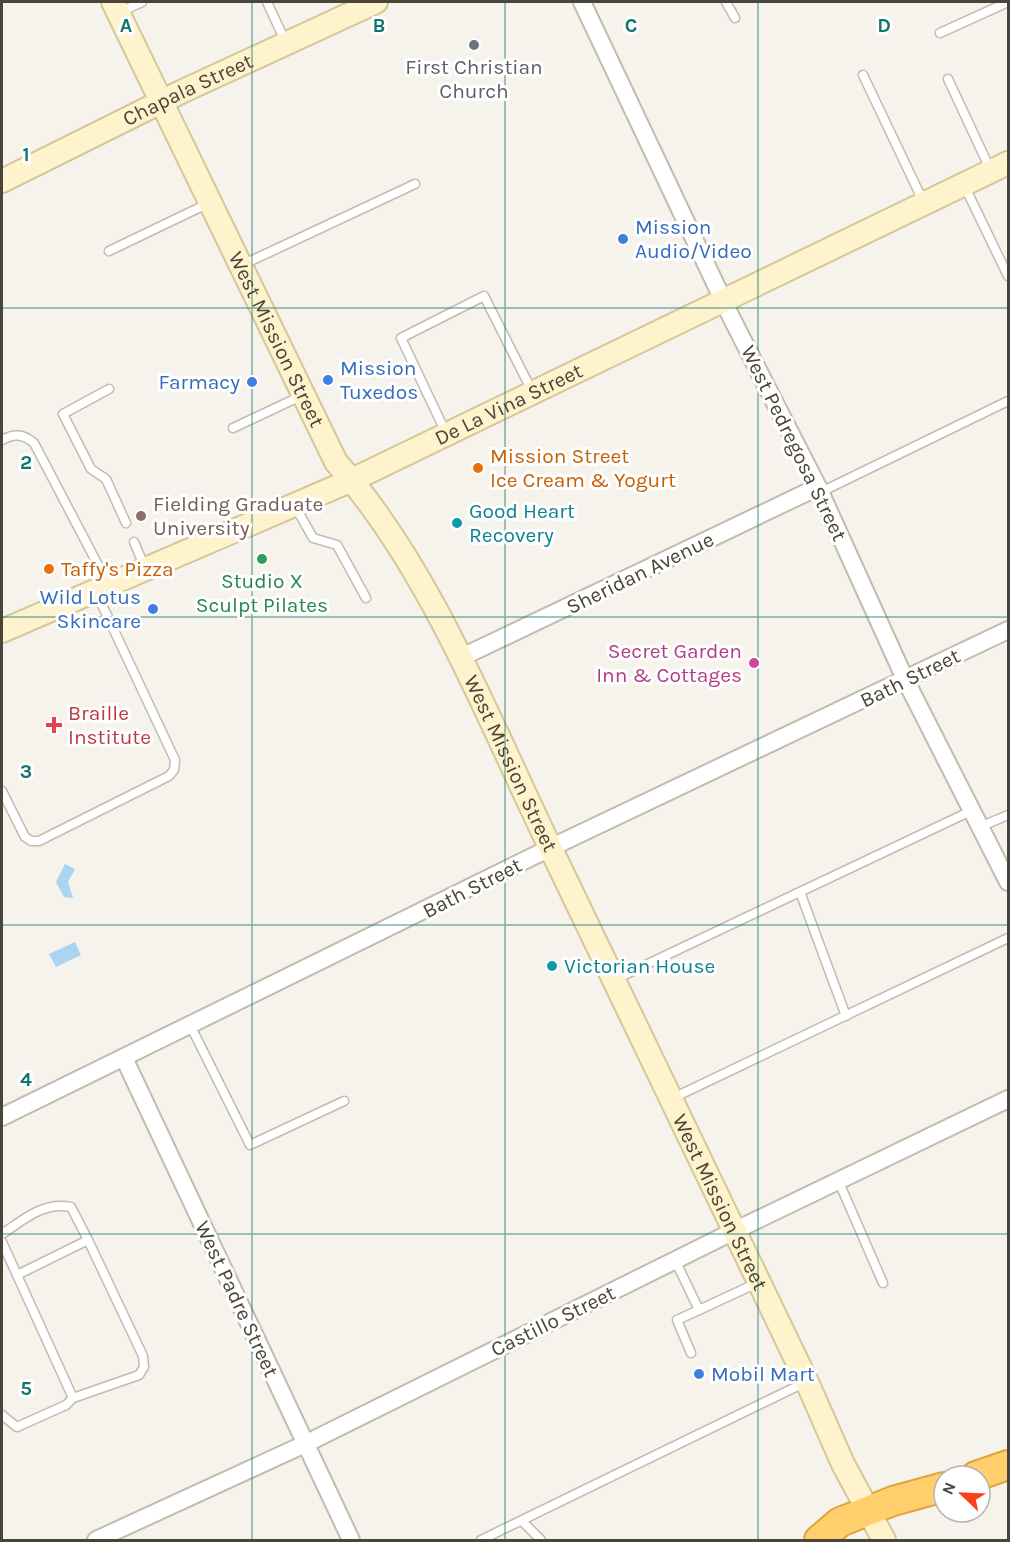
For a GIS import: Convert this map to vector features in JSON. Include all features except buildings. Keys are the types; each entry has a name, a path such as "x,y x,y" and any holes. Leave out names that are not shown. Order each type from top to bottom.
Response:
{"highway":[{"path":"992,1470 1008,1465"},
{"path":"819,1540 840,1522 932,1490"}],"main road":[{"name":"Chapala Street","path":"2,181 161,102 376,2"},
{"name":"West Mission Street","path":"116,7 239,266 336,462 369,500 395,539 460,658 807,1382 843,1464 884,1540"},
{"name":"De La Vina Street","path":"2,631 352,480 1000,168"}],"street":[{"name":"West Pedregosa Street","path":"582,2 724,300 819,489 905,680 974,810 1008,880"},
{"name":"Sheridan Avenue","path":"460,658 819,489"},
{"name":"Bath Street","path":"2,1117 550,848 1008,630"},
{"name":"West Padre Street","path":"124,1058 351,1540"},
{"name":"Castillo Street","path":"106,1538 305,1444 734,1231 1008,1099"}],"lane":[{"path":"116,7 142,2"},
{"path":"267,2 286,44"},
{"path":"726,2 735,18"},
{"path":"940,33 1008,2"},
{"path":"862,75 924,203"},
{"path":"948,79 1000,168"},
{"path":"239,266 415,184"},
{"path":"963,185 1008,276"},
{"path":"109,251 210,203"},
{"path":"446,433 401,338 484,296 533,392"},
{"path":"109,389 63,414 92,469 106,479 126,523"},
{"path":"233,428 302,396"},
{"path":"819,489 1008,401"},
{"path":"2,440 13,434 26,436 34,442 102,587 175,760 174,770 169,776 39,841 31,841 25,837 2,791"},
{"path":"294,504 313,537 337,545 366,598"},
{"path":"134,542 146,568"},
{"path":"615,980 974,810"},
{"path":"982,826 1008,815"},
{"path":"800,892 846,1016"},
{"path":"671,1099 1008,938"},
{"path":"190,1025 250,1145 344,1101"},
{"path":"838,1180 883,1283"},
{"path":"2,1234 45,1206 71,1207 142,1356 144,1367 139,1375 73,1398 66,1405 17,1427 2,1415"},
{"path":"17,1275 88,1240"},
{"path":"2,1242 73,1398"},
{"path":"675,1260 699,1310"},
{"path":"691,1353 677,1320 758,1283"},
{"path":"481,1540 807,1382"},
{"path":"522,1521 541,1540"}],"water":[{"path":"65,864 75,869 68,882 73,898 64,897 56,882"},
{"path":"75,942 81,955 56,967 49,954"}],"place":[{"name":"First Christian Church","path":"474,45"},
{"name":"Mission Audio/Video","path":"623,239"},
{"name":"Mission Tuxedos","path":"328,380"},
{"name":"Farmacy","path":"252,382"},
{"name":"Mission Street Ice Cream & Yogurt","path":"478,468"},
{"name":"Fielding Graduate University","path":"141,516"},
{"name":"Good Heart Recovery","path":"457,523"},
{"name":"Studio X Sculpt Pilates","path":"262,559"},
{"name":"Taffy's Pizza","path":"49,569"},
{"name":"Wild Lotus Skincare","path":"153,609"},
{"name":"Secret Garden Inn & Cottages","path":"754,663"},
{"name":"Braille Institute","path":"54,725"},
{"name":"Victorian House","path":"552,966"},
{"name":"Mobil Mart","path":"699,1374"}]}
